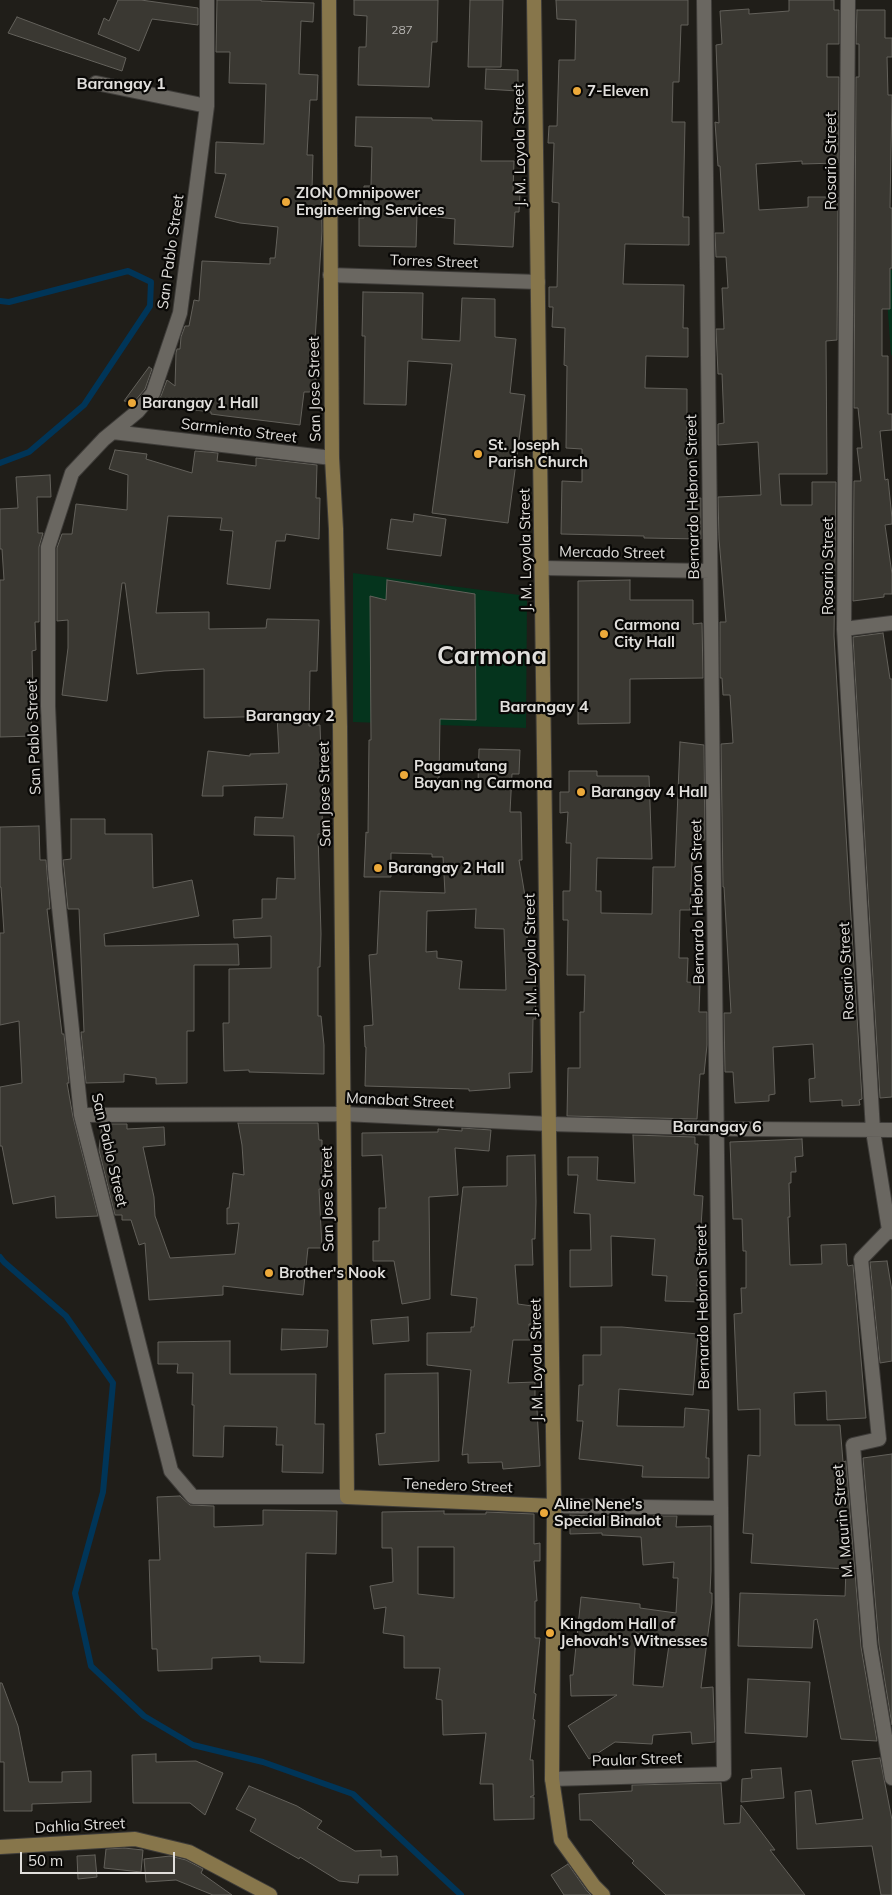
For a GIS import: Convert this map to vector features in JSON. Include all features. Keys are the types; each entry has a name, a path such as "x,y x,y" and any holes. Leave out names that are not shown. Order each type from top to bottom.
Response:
{"main road":[{"name":"San Jose Street","path":"329,0 332,458 336,529 340,727 348,1498"},
{"name":"J. M. Loyola Street","path":"534,0 554,1506 552,1779 562,1840 594,1886 603,1895"},
{"name":"Tenedero Street","path":"348,1498 554,1506"},
{"name":"Dahlia Street","path":"0,1846 135,1839 190,1852 270,1895"}],"street":[{"name":"San Pablo Street","path":"193,1497 171,1471 81,1115 55,870 48,706 48,547 72,473 113,432 138,411 153,393 180,313 207,106 207,0"},
{"name":"Bernardo Hebron Street","path":"704,0 724,1774"},
{"name":"Rosario Street","path":"848,0 844,629 873,1131 891,1231"},
{"path":"96,83 207,106"},
{"name":"Torres Street","path":"330,276 538,282"},
{"name":"Sarmiento Street","path":"113,432 332,458"},
{"name":"Mercado Street","path":"543,568 710,571"},
{"path":"844,629 892,623"},
{"name":"Manabat Street","path":"81,1115 344,1114 550,1124 892,1130"},
{"name":"M. Maurin Street","path":"891,1231 861,1259 879,1439 853,1445 870,1646 892,1778"},
{"name":"Tenedero Street","path":"193,1497 348,1498"},
{"name":"Tenedero Street","path":"554,1506 721,1508"},
{"name":"Paular Street","path":"552,1779 724,1774"}],"green space":[{"path":"885,270 892,270 892,355 891,355"},
{"path":"353,573 527,596 526,728 353,722"}],"building":[{"path":"118,0 141,0 198,8 198,25 152,19 139,51 98,34 104,18 109,21"},
{"path":"217,0 314,3 313,22 301,21 299,74 318,75 317,100 310,100 307,155 313,155 312,189 321,189 322,231 315,340 319,341 315,392 304,392 300,425 154,405 161,396 167,380 175,386 176,353 177,349 180,349 181,337 185,326 189,326 194,300 199,301 202,261 270,264 270,258 275,258 278,227 240,223 215,217 226,174 215,173 216,142 264,144 266,84 229,83 230,52 216,52"},
{"path":"354,0 438,0 437,42 432,42 429,87 358,85 359,47 366,47 367,16 354,15"},
{"path":"470,0 503,0 501,67 468,67"},
{"path":"556,0 688,0 688,25 681,25 679,82 673,82 672,122 685,122 683,217 689,217 689,245 625,244 623,284 684,285 683,328 688,328 688,357 646,356 645,388 687,389 687,459 694,459 694,499 701,498 701,539 561,534 562,481 582,482 582,449 566,448 567,366 564,365 565,328 552,327 553,307 549,307 549,287 557,287 559,203 552,202 554,143 548,143 549,126 557,126 559,60 575,60 576,20 557,19"},
{"path":"789,0 834,0 834,10 839,10 839,44 827,44 827,77 839,77 838,163 802,164 802,161 756,164 759,210 808,207 808,197 838,197 837,340 826,341 827,474 779,474 781,505 812,505 812,482 836,482 834,636 862,1099 859,1100 860,1105 842,1106 842,1100 810,1102 809,1079 815,1078 813,1044 773,1047 775,1094 769,1095 769,1101 735,1103 733,1072 725,1072 724,1013 731,1013 723,887 721,744 733,743 730,695 723,695 722,678 720,678 720,622 726,622 719,539 718,497 761,495 758,442 718,445 718,424 724,423 722,374 718,374 716,329 724,329 722,288 728,288 726,257 716,257 715,233 724,233 715,122 719,123 716,45 722,44 720,11 749,9 749,14 789,11"},
{"path":"857,10 885,10 885,38 892,38 892,57 887,57 888,95 892,95 890,208 892,208 892,268 890,268 890,309 882,309 882,356 888,356 888,414 892,414 892,430 880,431 885,480 888,479 892,518 892,524 885,525 892,574 892,594 884,594 884,597 853,601 854,481 861,481 857,448 862,448 858,408 854,408 856,77 859,77 859,44 856,44"},
{"path":"17,17 126,58 122,71 8,33"},
{"path":"486,69 518,70 518,91 485,89"},
{"path":"356,117 482,121 481,161 514,161 513,192 520,192 519,212 515,212 513,247 454,244 455,219 417,215 416,247 359,246 359,218 364,218 364,186 371,186 372,147 355,146"},
{"path":"363,292 423,293 422,339 460,341 462,298 495,299 495,337 516,339 510,393 525,395 508,523 432,513 452,364 408,361 406,405 364,404 365,336 362,336"},
{"path":"149,367 152,369 145,389 134,402 124,401"},
{"path":"115,450 147,454 146,459 192,473 195,451 218,453 217,461 256,466 256,458 317,465 316,498 320,498 319,539 286,534 285,541 276,541 270,589 227,584 233,531 220,530 222,518 168,516 156,613 209,612 209,629 266,628 267,619 319,620 317,671 310,671 309,726 320,725 321,752 323,752 322,834 318,834 321,934 320,967 318,967 318,1016 321,1016 324,1045 324,1074 249,1072 249,1070 224,1071 223,1023 229,1023 229,969 271,968 271,936 234,938 233,920 262,918 262,899 276,899 277,878 295,879 294,836 254,835 255,817 283,818 287,784 223,786 223,796 202,796 208,751 250,756 250,754 279,753 277,716 204,718 204,669 137,674 125,583 122,583 107,701 62,695 68,648 68,620 57,621 57,548 62,534 72,534 76,504 127,510 128,475 109,469"},
{"path":"50,475 51,497 37,497 38,533 43,533 39,547 39,622 35,622 36,650 32,651 33,692 30,692 32,736 0,737 0,580 4,580 2,549 0,549 0,509 18,508 16,477"},
{"path":"414,514 446,519 441,556 387,549 391,519 413,522"},
{"path":"387,580 475,594 476,720 440,719 439,780 478,781 479,749 520,750 519,774 512,774 510,812 521,812 522,860 519,860 528,914 527,942 534,942 536,1019 533,1019 532,1072 509,1073 510,1088 469,1091 469,1089 365,1086 366,1047 364,1026 373,1025 369,955 377,954 380,891 445,893 443,857 432,857 432,854 391,853 391,877 364,877 366,832 368,833 369,740 371,740 370,596 386,600","holes":["476,909 475,928 504,929 506,990 459,989 462,961 437,958 437,951 426,952 427,911"]},
{"path":"630,580 630,600 693,600 693,624 702,623 703,678 630,679 630,723 578,724 578,581"},
{"path":"883,633 890,679 892,679 892,1097 880,1098 853,637"},
{"path":"680,742 704,745 705,840 693,840 690,910 680,910 679,958 688,958 687,982 700,983 699,1012 707,1012 707,1045 704,1074 700,1074 697,1119 567,1116 568,1068 580,1068 580,1012 584,1012 585,975 567,975 568,920 563,920 563,891 570,891 571,843 566,843 568,812 560,813 560,792 569,792 569,771 597,771 597,776 649,776 652,859 597,858 596,891 601,891 601,913 652,914 653,867 675,867"},
{"path":"71,819 105,819 105,834 152,834 153,888 192,880 199,916 104,934 105,946 238,944 239,965 194,965 194,1031 187,1031 187,1083 156,1084 156,1078 124,1074 124,1082 86,1083 81,1032 84,1032 79,909 68,909 63,860 71,859"},
{"path":"39,826 40,860 46,860 50,909 47,909 62,1034 64,1034 69,1083 67,1083 73,1117 98,1216 56,1218 55,1196 13,1204 2,1146 0,1146 0,1087 22,1083 19,1021 0,1025 0,933 4,933 0,887 0,827"},
{"path":"238,1123 318,1123 319,1140 322,1140 322,1189 319,1189 322,1248 308,1248 303,1295 223,1286 223,1295 149,1300 145,1243 139,1245 131,1220 122,1220 122,1215 115,1215 99,1150 102,1124 127,1124 127,1129 164,1127 165,1145 143,1147 154,1197 155,1216 170,1258 235,1254 239,1223 227,1224 227,1208 229,1208 233,1173 244,1175"},
{"path":"462,1128 491,1130 489,1151 455,1148 458,1195 429,1197 430,1299 402,1304 394,1261 373,1261 373,1241 379,1241 379,1208 386,1208 382,1155 362,1156 362,1133 438,1132 438,1129 462,1131"},
{"path":"633,1135 695,1137 695,1144 698,1144 694,1195 703,1196 697,1286 701,1286 701,1302 665,1301 667,1276 652,1275 655,1239 611,1236 612,1286 570,1287 570,1250 591,1250 590,1214 574,1213 578,1175 568,1175 568,1157 598,1157 597,1180 635,1183"},
{"path":"802,1139 803,1156 795,1157 796,1172 791,1172 791,1183 789,1183 790,1265 822,1264 821,1245 846,1244 848,1266 853,1265 866,1418 827,1420 826,1391 794,1393 795,1425 840,1425 843,1462 846,1461 861,1647 877,1741 841,1739 817,1619 814,1620 812,1648 738,1646 740,1593 845,1596 846,1569 751,1563 753,1534 743,1533 748,1455 760,1456 760,1409 738,1410 734,1314 742,1313 741,1288 746,1288 746,1251 743,1251 742,1219 733,1219 730,1142"},
{"path":"535,1155 536,1202 535,1239 532,1239 533,1265 515,1265 518,1304 539,1307 538,1325 529,1324 530,1340 513,1340 508,1383 535,1382 535,1409 537,1409 540,1466 503,1469 502,1462 468,1463 468,1454 462,1455 471,1370 427,1365 427,1333 471,1332 471,1327 474,1327 477,1298 451,1295 463,1187 507,1186 507,1156"},
{"path":"887,1261 892,1291 892,1361 880,1363 870,1262"},
{"path":"408,1317 409,1341 373,1344 371,1320"},
{"path":"601,1327 622,1327 698,1334 693,1395 619,1389 617,1426 684,1427 685,1408 709,1410 706,1458 709,1458 709,1478 642,1477 643,1466 579,1459 583,1421 577,1421 579,1385 583,1385 583,1355 601,1355"},
{"path":"282,1329 328,1330 327,1347 281,1350"},
{"path":"230,1341 230,1374 316,1374 315,1424 324,1424 323,1473 282,1472 283,1445 276,1445 277,1427 224,1426 223,1457 193,1456 193,1373 177,1373 178,1364 158,1364 158,1342"},
{"path":"438,1373 439,1461 379,1465 376,1434 385,1433 385,1374"},
{"path":"892,1454 892,1725 879,1645 863,1458"},
{"path":"180,1496 190,1505 214,1506 214,1527 263,1525 263,1510 337,1511 336,1554 306,1553 304,1663 260,1662 260,1656 212,1658 212,1669 158,1671 157,1649 152,1649 149,1560 160,1560 157,1497"},
{"path":"444,1511 444,1514 486,1514 486,1512 534,1514 534,1544 540,1543 540,1561 534,1561 537,1601 535,1601 535,1638 540,1638 534,1693 536,1694 533,1719 535,1720 530,1760 533,1760 534,1795 530,1797 534,1797 534,1819 494,1820 493,1784 480,1784 486,1733 443,1735 442,1700 436,1699 440,1668 404,1668 404,1636 383,1633 386,1607 374,1609 370,1586 393,1582 392,1548 382,1548 382,1512","holes":["418,1547 454,1547 454,1598 418,1594"]},
{"path":"570,1515 653,1519 653,1516 677,1516 676,1527 711,1526 710,1593 712,1593 712,1603 701,1688 713,1687 715,1742 692,1744 691,1732 653,1735 652,1744 615,1742 589,1759 568,1726 617,1695 571,1696 570,1675 573,1675 581,1597 640,1604 640,1608 676,1613 678,1578 673,1578 674,1562 643,1565 641,1537 602,1535 602,1533 570,1534","holes":["636,1633 670,1638 663,1687 633,1685"]},
{"path":"748,1679 810,1682 807,1737 745,1733"},
{"path":"0,1683 2,1683 18,1726 29,1782 62,1782 62,1772 91,1771 91,1802 32,1804 32,1811 4,1811 4,1762 0,1762"},
{"path":"156,1754 156,1762 196,1761 223,1773 205,1815 190,1803 133,1803 132,1755"},
{"path":"880,1758 892,1820 892,1895 881,1895 872,1846 797,1849 795,1792 811,1790 816,1824 863,1819 852,1761"},
{"path":"781,1768 784,1798 741,1802 742,1779 752,1778 751,1770"},
{"path":"721,1783 724,1824 740,1823 741,1805 775,1850 770,1850 805,1895 666,1895 591,1820 580,1820 579,1794 632,1791 632,1785"},
{"path":"249,1786 297,1806 322,1821 317,1828 355,1851 381,1850 381,1857 397,1856 398,1875 359,1875 358,1883 339,1881 300,1857 299,1859 250,1831 256,1819 236,1809"},
{"path":"106,1849 143,1850 141,1872 104,1868"},
{"path":"95,1855 97,1877 78,1879 77,1856"},
{"path":"170,1856 186,1860 203,1869 201,1873 232,1895 213,1895 176,1880 146,1882 144,1859"},
{"path":"568,1864 591,1895 564,1895 551,1875"}],"waterway":[{"path":"0,301 9,302 128,271 151,282 150,306 84,405 29,452 0,463"},
{"path":"0,1257 66,1316 113,1383 103,1492 75,1593 91,1666 144,1716 193,1745 263,1762 353,1794 461,1895"}],"place":[{"name":"7-Eleven","path":"577,91"},
{"name":"ZION Omnipower Engineering Services","path":"286,202"},
{"name":"Barangay 1 Hall","path":"132,403"},
{"name":"St. Joseph Parish Church","path":"478,454"},
{"name":"Carmona City Hall","path":"604,634"},
{"name":"Pagamutang Bayan ng Carmona","path":"404,775"},
{"name":"Barangay 4 Hall","path":"581,792"},
{"name":"Barangay 2 Hall","path":"378,868"},
{"name":"Brother's Nook","path":"269,1273"},
{"name":"Aline Nene's Special Binalot","path":"544,1513"},
{"name":"Kingdom Hall of Jehovah's Witnesses","path":"550,1633"}],"district":[{"name":"Barangay 1","path":"121,84"},
{"name":"Carmona","path":"492,656"},
{"name":"Barangay 4","path":"544,707"},
{"name":"Barangay 2","path":"290,716"},
{"name":"Barangay 6","path":"717,1127"}]}
